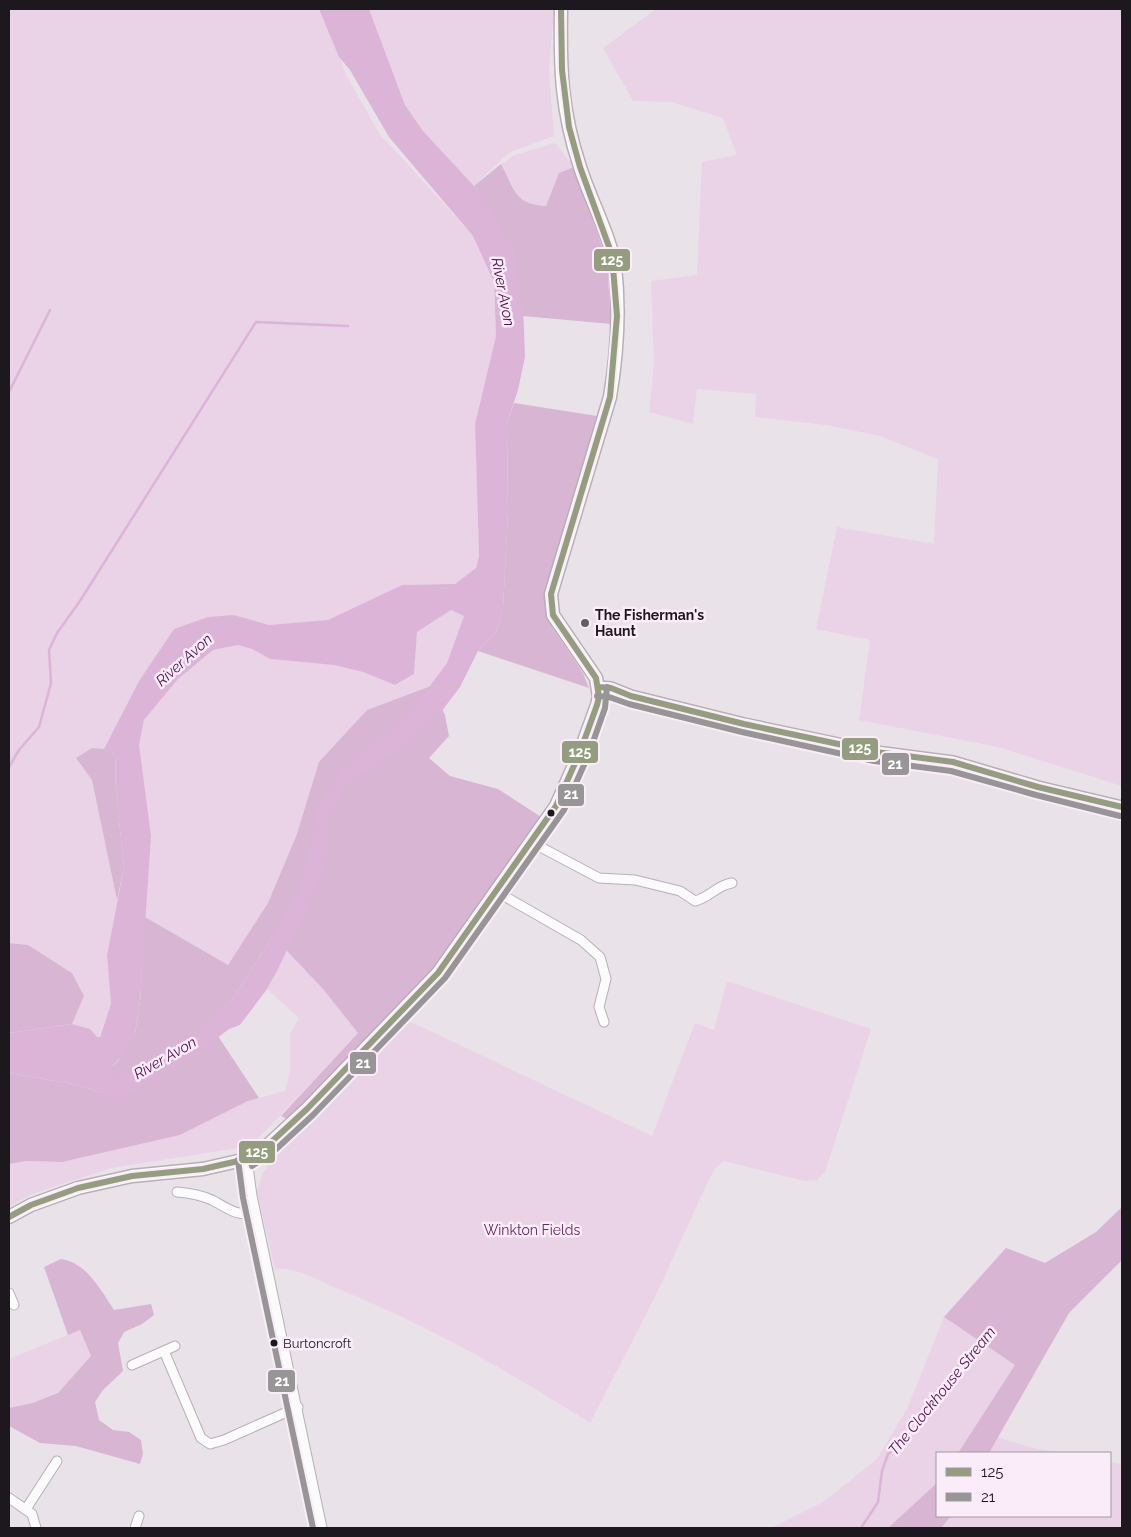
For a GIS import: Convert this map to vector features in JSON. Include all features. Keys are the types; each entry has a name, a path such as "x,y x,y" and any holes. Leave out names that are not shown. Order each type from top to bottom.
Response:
{"main road":[{"path":"9,1217 30,1205 78,1188 132,1176 203,1169 247,1159 268,1145 293,1123 438,973 556,806 580,752 597,705 598,686 592,669 553,615 552,601 554,585 610,396 615,370 617,317 614,266 569,130 561,85 561,9"}],"street":[{"path":"598,686 744,724 876,752 953,762 1038,787 1122,807"},
{"path":"531,842 599,878 635,880 680,891 695,902 702,900 721,884 732,883"},
{"path":"497,892 581,940 600,958 606,979 599,1007 604,1022"},
{"path":"247,1159 256,1213 322,1528"},
{"path":"177,1192 211,1200 228,1210 245,1215 256,1213"},
{"path":"9,1293 14,1305"},
{"path":"132,1365 176,1346"},
{"path":"164,1351 201,1438 210,1444 224,1440 298,1407"},
{"path":"26,1509 57,1461"},
{"path":"9,1498 26,1509 35,1519 36,1528"},
{"path":"135,1528 139,1516"}],"green space":[{"path":"9,9 322,9 346,75 379,133 473,236 494,282 496,336 475,424 479,556 476,568 455,584 402,585 328,620 269,625 234,615 174,629 139,681 104,749 92,748 76,758 92,780 117,900 107,955 111,1004 97,1038 90,1029 72,1024 84,996 71,972 28,945 9,943"},
{"path":"369,9 554,9 549,71 554,136 510,152 474,186 423,131 405,105"},
{"path":"656,9 1122,9 1122,786 998,747 859,720 870,640 816,629 837,527 934,544 938,459 880,436 826,425 755,417 756,394 697,389 693,424 649,412 654,363 651,281 697,275 702,162 737,155 723,118 671,102 633,101 603,48"},
{"path":"555,143 574,167 559,173 546,206 535,205 521,199 501,164 513,156"},
{"path":"451,610 464,616 447,663 431,686 367,710 297,834 268,903 228,965 145,917 147,882 139,745 144,720 178,679 213,650 238,645 252,649 270,659 334,665 363,672 395,685 414,674 417,632"},
{"path":"287,950 323,989 358,1033 251,1146 111,1168 32,1194 9,1207 9,1164 27,1161 62,1162 180,1135 248,1101 285,1091 290,1071 290,1034 299,1018 267,989"},
{"name":"Winkton Fields","path":"727,981 871,1029 825,1172 817,1180 805,1181 724,1161 717,1166 710,1177 656,1295 590,1423 498,1367 402,1317 306,1275 291,1270 275,1269 257,1192 262,1174 270,1163 401,1024 413,1023 652,1136 695,1023 714,1030"},
{"path":"944,1317 1015,1365 959,1452 936,1452 936,1485 934,1488 888,1528 771,1528 823,1502 877,1459 907,1409"},
{"path":"80,1330 91,1356 72,1380 58,1392 47,1398 34,1403 9,1408 9,1359"},
{"path":"997,1437 1033,1448 1055,1452 990,1452"},
{"path":"1111,1462 1122,1464 1122,1528 941,1528 950,1517 1111,1517"}],"shaded area":[{"path":"501,164 521,199 535,205 546,206 559,173 574,167 607,260 611,324 523,316 513,250 474,186"},
{"path":"514,403 597,416 546,595 548,621 583,673 589,688 478,651 497,631 503,609 508,513 507,423"},
{"path":"431,686 445,715 449,736 429,758 450,776 498,789 541,817 437,966 377,1031 287,1119 281,1116 358,1033 323,989 273,936 232,999 208,1021 259,1098 248,1101 180,1135 62,1162 27,1161 9,1164 9,1073 73,1084 103,1093 112,1067 135,1034 140,1001 145,917 228,965 268,903 297,834 319,762 367,710"},
{"path":"92,748 104,749 115,755 116,792 124,867 117,900 92,780 76,758"},
{"path":"9,943 28,945 72,973 84,996 72,1024 9,1033"},
{"path":"1122,1207 1122,1260 1069,1313 990,1452 959,1452 1015,1365 944,1317 1006,1248 1045,1263 1096,1232"},
{"path":"61,1259 70,1261 86,1271 114,1310 151,1304 154,1315 142,1324 124,1332 118,1343 123,1371 103,1390 95,1402 99,1420 113,1430 129,1432 141,1440 143,1454 140,1464 76,1446 40,1443 9,1426 9,1408 33,1403 58,1393 91,1356 80,1330 68,1335 44,1267"},
{"path":"936,1484 936,1517 950,1517 941,1528 888,1528"}],"water":[{"name":"River Avon","path":"319,9 369,9 405,105 423,131 474,186 496,216 513,250 523,304 525,357 518,390 507,423 508,513 503,609 497,631 478,651 460,687 432,724 403,747 352,780 327,816 329,852 322,876 267,989 240,1025 229,1029 187,1061 117,1101 107,1099 103,1093 73,1084 9,1073 9,1033 72,1024 90,1029 97,1037 100,1037 111,1004 107,955 124,867 116,792 115,755 104,749 139,681 174,629 208,617 234,615 269,625 328,620 402,585 455,584 476,568 479,556 475,424 496,336 494,282 473,236 389,137 350,70 339,57","holes":["451,610 464,616 447,663 412,710 341,768 318,807 301,886 273,936 232,999 195,1032 158,1052 137,1069 113,1074 112,1067 127,1050 135,1034 140,1001 151,836 139,745 144,720 178,679 213,650 238,645 252,649 270,659 334,665 363,672 395,685 414,674 417,632"]}],"waterway":[{"path":"9,392 50,310"},
{"path":"9,767 19,750 39,727 51,683 49,650 57,633 80,601 256,322 348,326"},
{"path":"9,1145 36,1134 44,1142 56,1146 68,1133 89,1129 102,1118 115,1098"},
{"name":"The Clockhouse Stream","path":"861,1528 878,1502 882,1471 888,1454 914,1430 931,1401 974,1346 1052,1268 1101,1238 1122,1218"}],"transit line":[{"name":"125","path":"9,1217 31,1205 78,1188 132,1176 203,1169 247,1159 268,1145 307,1109 438,973 556,806 580,752 599,697 596,678 553,615 551,594 610,397 617,316 612,255 580,167 569,127 562,70 561,9"},
{"name":"125","path":"598,687 611,688 631,696 744,724 876,752 953,762 1038,787 1122,807"},
{"name":"21","path":"252,1166 273,1152 313,1115 445,978 564,810 588,756 605,708 607,687"},
{"name":"21","path":"597,696 609,697 629,704 742,732 874,761 951,771 1120,816"},
{"name":"21","path":"238,1160 243,1198 313,1528"}],"place":[{"name":"The Fisherman's Haunt","path":"585,623"},
{"name":"Burtoncroft","path":"274,1343"}]}
